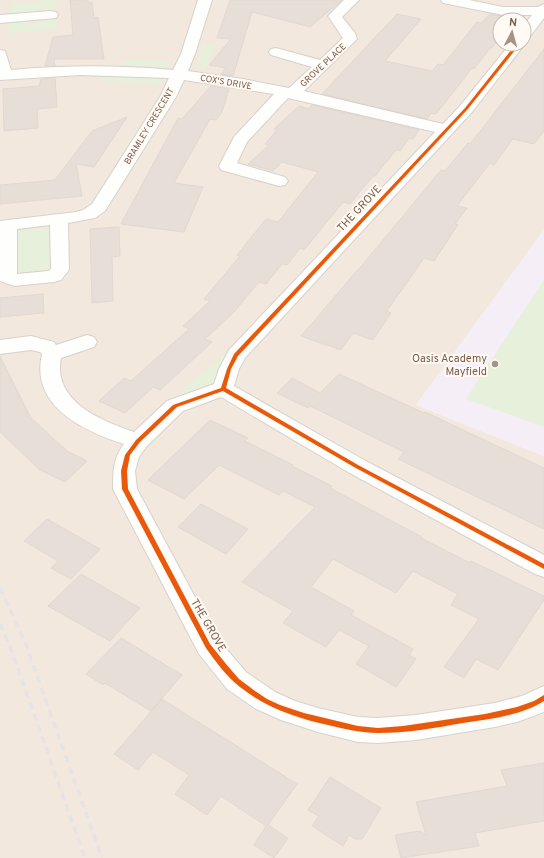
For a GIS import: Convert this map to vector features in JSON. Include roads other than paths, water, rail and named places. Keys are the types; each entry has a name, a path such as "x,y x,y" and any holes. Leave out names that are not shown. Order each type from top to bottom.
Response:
{"street":[{"name":"BRAMLEY CRESCENT","path":"59,220 60,270 54,276 14,280 7,276 4,225 59,220 90,214 99,207 168,97 188,54 205,0"},
{"name":"GROVE PLACE","path":"280,181 228,166 240,140 288,94 323,65 350,39 349,34 336,20 335,16 352,0"},
{"path":"448,0 503,11 543,10"},
{"path":"532,25 543,10"},
{"path":"0,19 51,15"},
{"path":"276,52 323,65"},
{"name":"THE GROVE","path":"512,52 476,98 447,130 236,355 229,369 223,389 175,406 138,441 128,455 124,471 125,489 208,646 223,667 231,675 243,686 268,702 315,720 354,729 373,730 402,729 472,719 532,705 544,698"},
{"path":"0,54 2,75"},
{"name":"COX'S DRIVE","path":"2,75 96,71 179,75 215,79 447,130"},
{"path":"52,354 86,342"},
{"path":"0,347 31,344 47,347 52,354 49,366 49,377 54,389 64,403 79,418 97,427 138,441"},
{"path":"223,389 356,466 544,567"}],"railway":[{"path":"0,588 25,642 102,858"},
{"path":"0,624 11,649 85,858"}],"place":[{"name":"Oasis Academy Mayfield","path":"495,364"}]}
